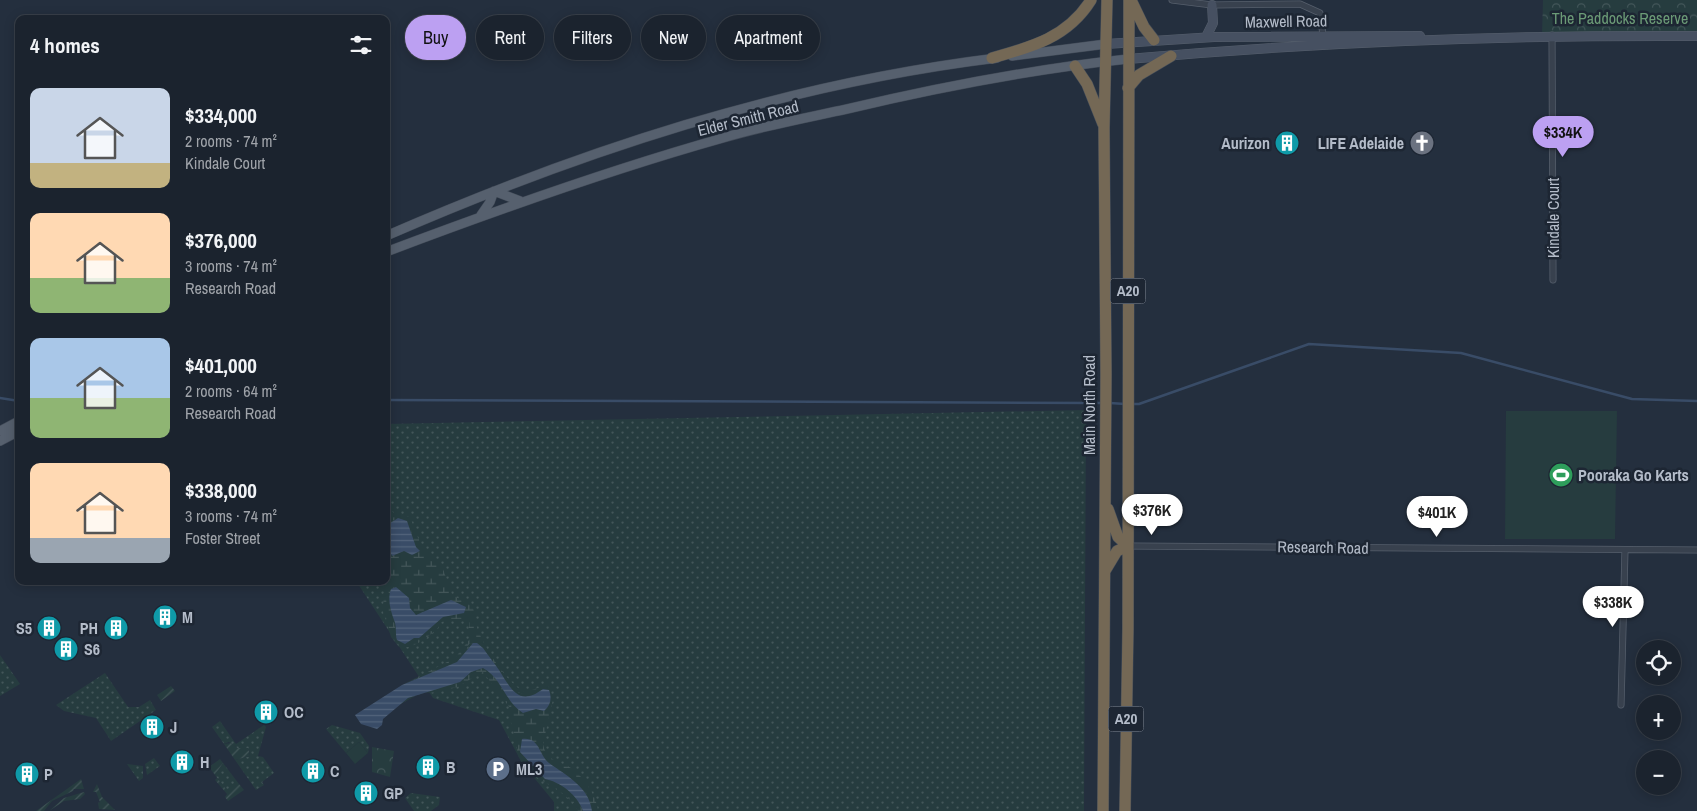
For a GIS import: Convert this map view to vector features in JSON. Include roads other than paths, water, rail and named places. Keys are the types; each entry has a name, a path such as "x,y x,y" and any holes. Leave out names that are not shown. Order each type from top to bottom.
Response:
{"highway":[{"path":"992,58 1028,48 1051,39 1075,22 1091,0"},
{"name":"Main North Road","path":"1103,811 1105,503 1104,128 1107,0"},
{"path":"1130,0 1144,27 1154,40"},
{"name":"A20","path":"1124,811 1128,546 1128,42 1130,0"},
{"path":"1128,88 1139,75 1171,56"},
{"path":"1075,66 1087,84 1104,128"},
{"path":"1104,573 1117,551 1128,546 1118,537 1105,503"}],"main road":[{"name":"Elder Smith Road","path":"390,234 617,145 723,113 886,74 992,58 1106,44"},
{"name":"Elder Smith Road","path":"390,250 479,216 604,173 725,137 927,90 1128,59"},
{"path":"479,216 490,202 494,192 512,200 523,201"},
{"path":"0,431 15,423"},
{"path":"0,441 15,433"}],"street":[{"path":"1172,0 1212,5 1300,4 1320,12 1323,35 1322,47"},
{"path":"1206,37 1213,23 1212,5"},
{"name":"Maxwell Road","path":"1106,44 1248,36 1392,34 1465,38"},
{"name":"Maxwell Road","path":"1128,59 1465,38 1552,35 1697,36"},
{"name":"Kindale Court","path":"1552,35 1553,280"},
{"path":"1248,36 1248,51"},
{"name":"Research Road","path":"1128,546 1697,550"},
{"path":"1621,705 1625,550"}],"water":[{"path":"398,518 407,521 416,547 420,551 412,555 404,551 392,556 390,551 390,523"},
{"path":"396,587 409,598 410,608 416,615 451,600 466,607 464,613 443,617 419,638 414,638 405,644 397,640 390,605 391,589"},
{"path":"473,643 477,643 483,648 516,693 528,696 543,689 549,690 550,701 546,709 544,711 536,709 523,713 512,703 495,678 483,668 471,672 460,682 408,698 383,719 382,725 377,729 361,724 355,715 402,685 457,662"},
{"path":"522,739 528,739 536,743 549,763 582,789 587,795 592,811 583,811 572,794 556,783 545,779 520,752"}],"waterway":[{"path":"1133,404 1139,404 1309,344 1461,353 1632,399 1697,401"},
{"path":"0,398 15,400"},
{"path":"390,400 1102,403"},
{"path":"1110,403 1125,404"}],"place":[{"name":"Aurizon","path":"1287,143"},
{"name":"LIFE Adelaide","path":"1422,143"},
{"name":"Pooraka Go Karts","path":"1561,475"},
{"name":"M","path":"165,617"},
{"name":"S5","path":"49,628"},
{"name":"PH","path":"116,628"},
{"name":"S6","path":"66,649"},
{"name":"OC","path":"266,712"},
{"name":"J","path":"152,727"},
{"name":"H","path":"182,762"},
{"name":"B","path":"428,767"},
{"name":"ML3","path":"498,769"},
{"name":"C","path":"313,771"},
{"name":"P","path":"27,774"},
{"name":"GP","path":"366,793"}],"park label":[{"name":"The Paddocks Reserve","path":"1620,18"}]}
